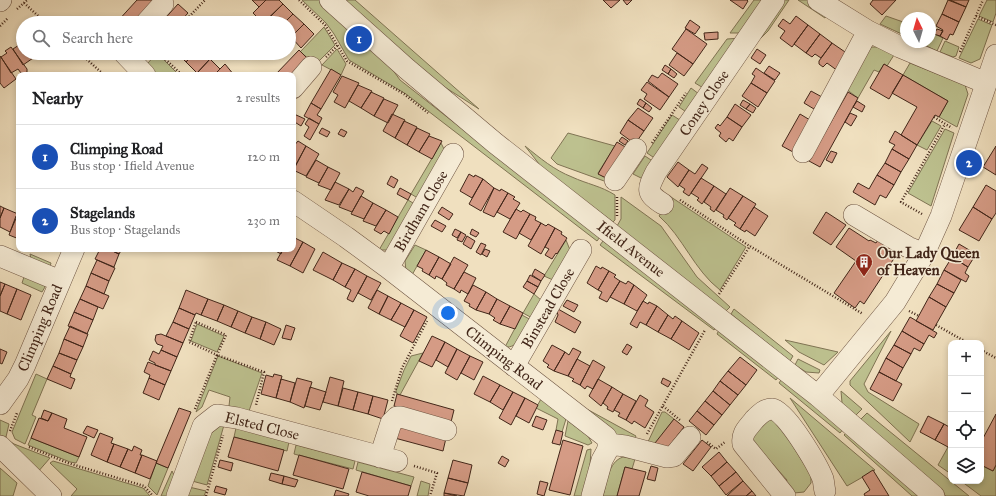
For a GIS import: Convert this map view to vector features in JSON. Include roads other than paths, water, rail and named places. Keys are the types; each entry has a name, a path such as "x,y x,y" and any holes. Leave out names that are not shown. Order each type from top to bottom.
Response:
{"street":[{"name":"Ifield Avenue","path":"330,0 407,69 495,143 818,396 934,496"},
{"name":"Coney Close","path":"650,185 656,172 774,0"},
{"path":"818,0 868,31 900,47 986,83"},
{"path":"152,16 163,4"},
{"path":"803,152 868,31"},
{"path":"818,396 878,325 905,289 924,254 938,223 996,55"},
{"path":"131,60 142,72"},
{"path":"296,84 311,67"},
{"path":"636,149 618,176 641,186 650,185 650,195 670,201"},
{"name":"Birdham Close","path":"387,267 394,258 453,154"},
{"name":"Climping Road","path":"296,203 346,236 387,267 596,428 606,437 609,444"},
{"path":"854,215 908,247 924,254"},
{"name":"Binstead Close","path":"514,366 581,250"},
{"name":"Climping Road","path":"0,404 18,379 25,365 73,252"},
{"path":"0,256 60,281"},
{"path":"785,496 743,444 742,438 745,431 761,412 771,409 778,411 793,426 823,480 823,494"},
{"name":"Elsted Close","path":"177,496 203,426 216,416 228,416 388,459 393,420 401,417 446,430"},
{"path":"592,496 602,460 609,444 641,449 667,457 674,456 690,437"},
{"path":"0,446 51,496"}],"place":[{"name":"Climping Road","path":"359,39"},
{"name":"Stagelands","path":"969,163"},
{"name":"Our Lady Queen of Heaven","path":"864,277"}]}
